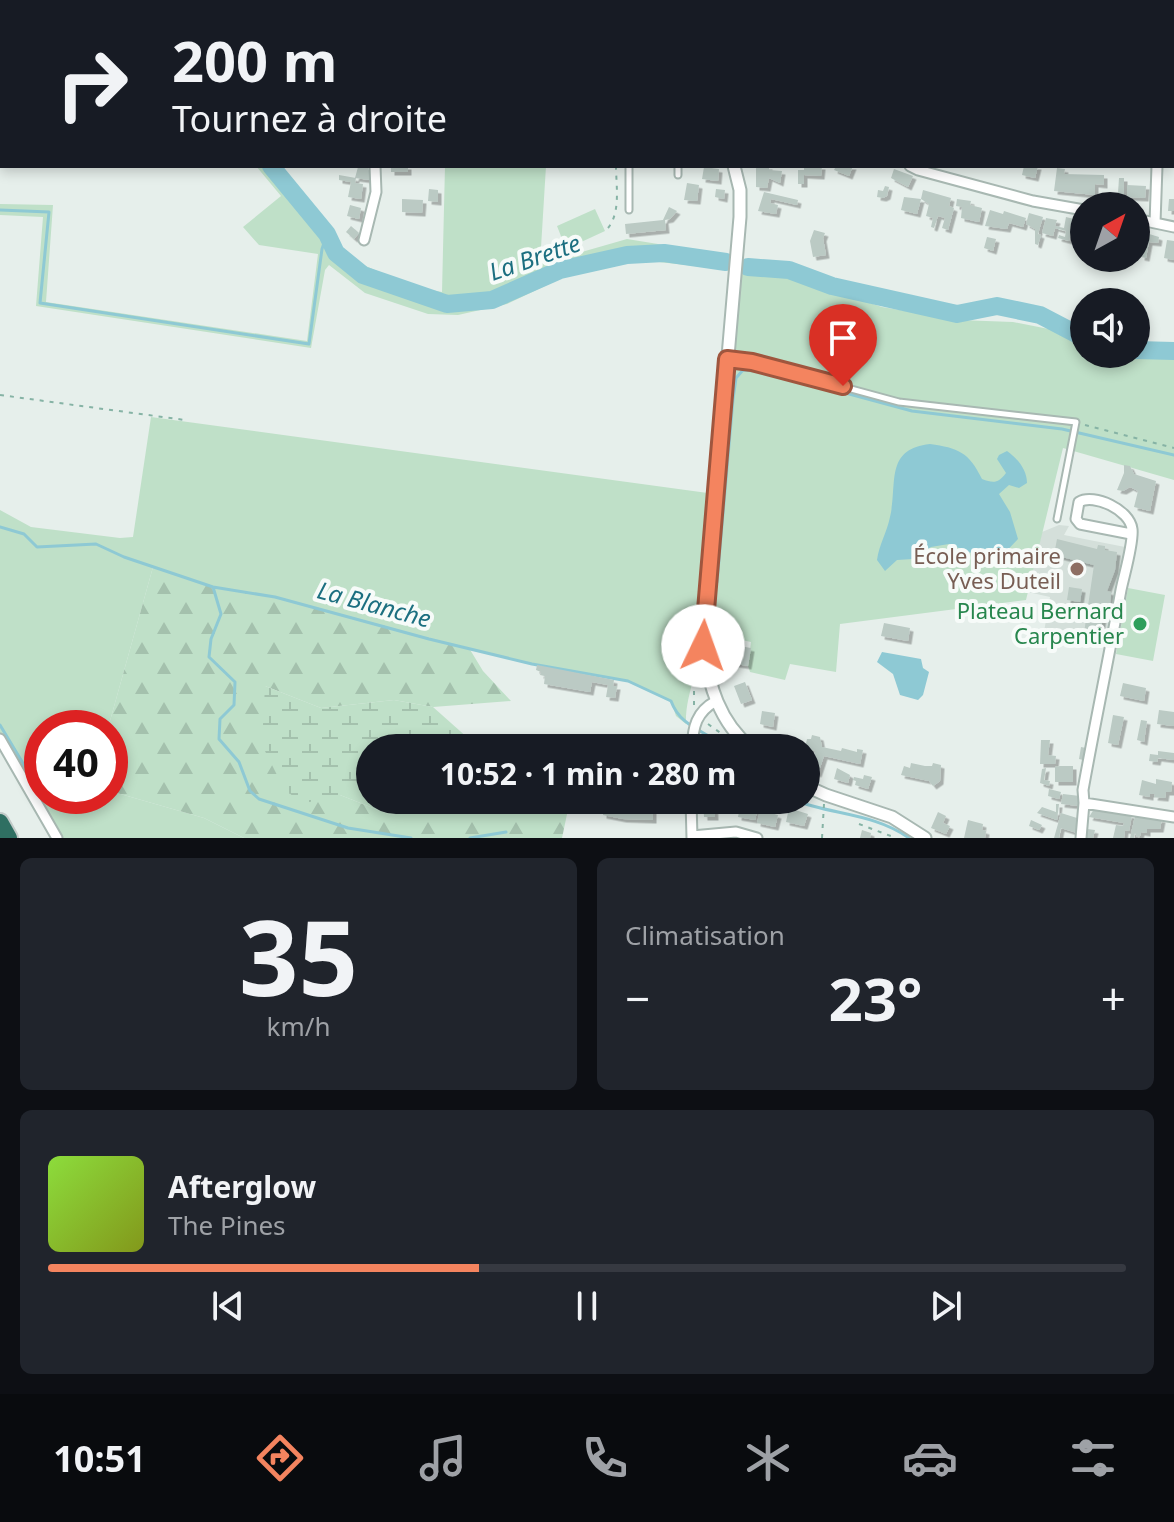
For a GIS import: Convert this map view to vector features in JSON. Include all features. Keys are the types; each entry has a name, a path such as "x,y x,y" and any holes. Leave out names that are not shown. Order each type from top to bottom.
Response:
{"highway":[{"path":"0,822 9,838"}],"street":[{"path":"364,240 376,192 375,168"},
{"path":"734,168 740,190 737,254 703,632 707,676 728,725 737,734"},
{"path":"914,168 1033,201 1070,208"},
{"path":"1155,223 1157,168"},
{"path":"1150,222 1174,227"},
{"path":"1081,838 1083,790 1131,534 1132,528 1127,518 1111,504 1085,499 1079,502 1076,519 1080,524 1131,534"},
{"path":"694,734 695,724 705,708 716,701"},
{"path":"0,739 57,838"},
{"path":"820,792 892,817 925,838"},
{"path":"1084,803 1174,817"},
{"path":"691,814 692,837 736,832 757,838"}],"lane":[{"path":"629,168 629,210"},
{"path":"678,168 678,175"},
{"path":"727,359 752,362 899,402 1076,429 1057,519"}],"path":[{"path":"608,228 614,220 616,168"},
{"path":"0,395 185,420"},
{"path":"1076,429 1174,448"},
{"path":"695,724 717,734"},
{"path":"822,838 823,805"},
{"path":"859,824 896,838"}],"shaded area":[{"name":"École primaire Yves Duteil","path":"1059,525 1069,526 1064,535 1125,547 1106,644 1044,632 1050,597 1028,592 1042,532"}],"green space":[{"path":"258,168 279,168 337,244 356,262 415,287 442,292 445,168 546,168 540,264 627,239 726,255 723,269 631,259 566,276 507,304 458,315 428,314 365,293 329,265 325,270 311,348 36,306 43,217 0,215 0,204 53,205 46,302 307,341 318,254 259,245 243,227 281,196"},
{"path":"595,209 605,231 566,249 557,226"},
{"path":"735,273 796,279 882,307 959,320 1013,322 1070,333 1070,368 1150,368 1150,350 1174,354 1174,480 1063,448 1026,600 840,624 836,672 790,664 785,680 750,672 751,642 703,632 686,724 676,716 671,701 628,681 537,665 275,597 213,587 153,567 113,710 24,710 24,781 0,739 0,510 31,527 133,537 151,417 715,494"},
{"path":"153,567 213,587 275,597 469,648 483,671 511,701 433,707 394,700 321,708 265,686 340,795 356,801 356,814 567,814 562,838 244,838 204,818 128,796 128,710 113,710"},
{"name":"Plateau Bernard Carpentier","path":"1128,588 1165,595 1153,661 1116,654"},
{"path":"265,686 321,708 394,700 433,707 463,734 356,734 356,801 340,795 301,804 283,787 262,745"},
{"path":"128,796 204,818 244,838 57,838 43,814 128,814"}],"water":[{"path":"930,444 962,453 982,479 989,481 998,481 1006,473 997,459 999,455 1007,451 1018,461 1024,469 1027,483 1019,488 1009,485 999,494 1010,512 1018,539 998,560 991,561 949,544 931,547 913,559 897,560 885,571 877,560 890,517 899,461 915,447"},
{"path":"882,652 921,659 923,668 929,672 923,695 918,700 900,695 893,674 877,662"}],"building":[{"path":"358,168 368,168 370,180 355,178"},
{"path":"391,168 408,168 408,172 391,172"},
{"path":"704,168 719,169 718,181 702,179"},
{"path":"756,168 782,171 780,183 769,178 767,188 756,187"},
{"path":"822,168 821,176 804,175 804,184 798,184 798,170"},
{"path":"835,168 852,168 849,176"},
{"path":"1024,168 1038,168 1035,178 1022,175"},
{"path":"1057,168 1065,169 1064,174 1104,175 1104,185 1095,184 1095,192 1054,191"},
{"path":"894,169 913,176 908,187 891,178"},
{"path":"339,175 356,178 355,183 363,184 361,199 348,197 351,182 339,180"},
{"path":"1119,178 1124,178 1124,192 1118,192"},
{"path":"687,183 699,185 697,201 684,200"},
{"path":"1127,185 1146,186 1146,192 1127,192"},
{"path":"885,186 889,187 887,196 877,197 878,190 883,191"},
{"path":"429,189 438,190 438,202 428,201"},
{"path":"716,189 725,190 724,199 715,197"},
{"path":"923,190 951,198 949,206 954,208 948,230 942,228 945,218 938,216 934,228 931,227 933,218 926,216 929,204 921,199"},
{"path":"764,192 798,200 797,205 771,199 770,203 778,205 776,214 758,211"},
{"path":"904,197 921,199 917,214 901,210"},
{"path":"402,199 423,200 422,213 402,212"},
{"path":"957,199 971,201 970,205 982,208 979,222 961,218 962,207 956,206"},
{"path":"1169,199 1174,199 1174,211 1168,211"},
{"path":"350,205 361,208 359,219 347,216"},
{"path":"669,207 677,211 665,220 666,230 626,234 625,224 663,220"},
{"path":"990,210 1026,218 1023,227 1009,223 1007,229 985,226"},
{"path":"1029,213 1043,217 1038,245 1035,244 1035,229 1026,224"},
{"path":"1066,217 1070,218 1069,241 1058,238 1059,235 1065,237 1066,231 1055,228 1053,236 1042,233 1046,218 1057,220 1055,226 1064,228"},
{"path":"351,226 359,233 354,239 346,232"},
{"path":"814,230 825,233 826,255 813,257 810,241"},
{"path":"1150,234 1159,237 1158,243 1150,242"},
{"path":"987,237 996,239 993,251 984,248"},
{"path":"1167,240 1174,241 1174,260 1164,258"},
{"path":"1124,465 1130,466 1134,474 1156,481 1150,511 1134,507 1138,491 1130,487 1117,490"},
{"path":"1057,539 1097,549 1098,545 1105,546 1105,550 1117,552 1115,570 1107,591 1111,592 1110,605 1107,612 1104,611 1100,635 1084,633 1094,565 1054,555"},
{"path":"1069,587 1082,589 1080,602 1067,600"},
{"path":"884,623 910,628 908,641 881,636"},
{"path":"733,645 751,648 748,666 730,663"},
{"path":"537,665 614,680 613,686 617,686 615,698 606,697 608,685 592,682 590,692 544,684 545,676 536,670"},
{"path":"745,682 752,700 741,704 734,686"},
{"path":"1123,683 1146,688 1144,701 1120,696"},
{"path":"1159,710 1174,712 1174,726 1157,724"},
{"path":"762,711 775,713 773,727 760,724"},
{"path":"1113,715 1124,717 1118,745 1108,743"},
{"path":"1141,720 1147,721 1144,742 1137,740"},
{"path":"820,737 822,747 841,751 842,748 857,752 857,749 863,750 860,764 824,756 820,768"},
{"path":"1041,740 1050,740 1048,755 1056,756 1055,764 1040,764"},
{"path":"1081,747 1086,748 1083,760 1079,759"},
{"path":"1158,751 1174,753 1174,760 1158,758 1157,762 1149,761 1150,754 1158,755"},
{"path":"911,763 941,765 940,781 933,786 929,781 901,775 904,766 910,768"},
{"path":"1073,766 1073,782 1055,782 1055,767"},
{"path":"837,768 850,775 848,783 834,779"},
{"path":"1046,768 1044,780 1050,781 1049,786 1040,783 1042,769"},
{"path":"864,775 872,777 868,789 855,785 856,781 853,780 854,777 863,779"},
{"path":"1156,779 1172,782 1171,792 1166,792 1165,798 1154,797 1155,794 1150,794 1150,797 1139,795 1142,780 1156,784"},
{"path":"1049,789 1061,792 1059,799 1048,796"},
{"path":"1063,794 1080,796 1079,806 1061,804"},
{"path":"1056,804 1059,804 1057,820 1037,813 1042,807 1056,812"},
{"path":"1094,809 1132,815 1129,831 1125,830 1124,838 1113,838 1116,825 1123,826 1124,823 1089,817"},
{"path":"938,812 946,816 943,823 950,826 946,834 931,828"},
{"path":"1061,813 1077,818 1077,833 1061,828 1059,838 1054,838"},
{"path":"653,814 653,820 623,819 603,815"},
{"path":"739,814 756,814 755,820 738,817"},
{"path":"759,814 778,815 775,827 757,823"},
{"path":"788,814 808,814 804,826 786,822"},
{"path":"1135,816 1162,819 1160,829 1147,829 1147,833 1141,832 1137,837 1135,833 1134,838 1130,838"},
{"path":"968,820 983,824 985,838 964,838"},
{"path":"1031,820 1042,825 1039,830 1029,826"},
{"path":"1087,829 1095,830 1093,838 1085,838"},
{"path":"862,830 871,833 870,838 860,838"}],"waterway":[{"name":"La Brette","path":"273,168 327,234 336,253 363,275 447,304 492,300 560,270 627,255 664,253 726,262"},
{"path":"0,210 49,212 40,303 309,344 322,249 327,234"},
{"path":"748,267 789,270 832,286 957,314 997,306 1040,315 1070,331"},
{"path":"1150,350 1174,351"},
{"path":"717,582 733,399 736,378 743,370 768,372 912,411 1062,429 1174,455"},
{"name":"La Blanche","path":"0,527 24,534 37,547 96,544 124,557 213,587 275,597 532,664 628,681 671,701 687,723 706,734"},
{"path":"213,587 221,614 211,639 209,657 235,682 234,705 220,719 219,739 239,762 250,791 259,799 348,828 411,838"},
{"path":"0,725 24,765"},
{"name":"La Blanche","path":"820,808 882,824 909,838"},
{"path":"470,838 506,832"}],"place":[{"name":"École primaire Yves Duteil","path":"1077,569"},
{"name":"Plateau Bernard Carpentier","path":"1140,624"}],"route":[{"path":"703,646 727,359 752,362 843,386"}]}
